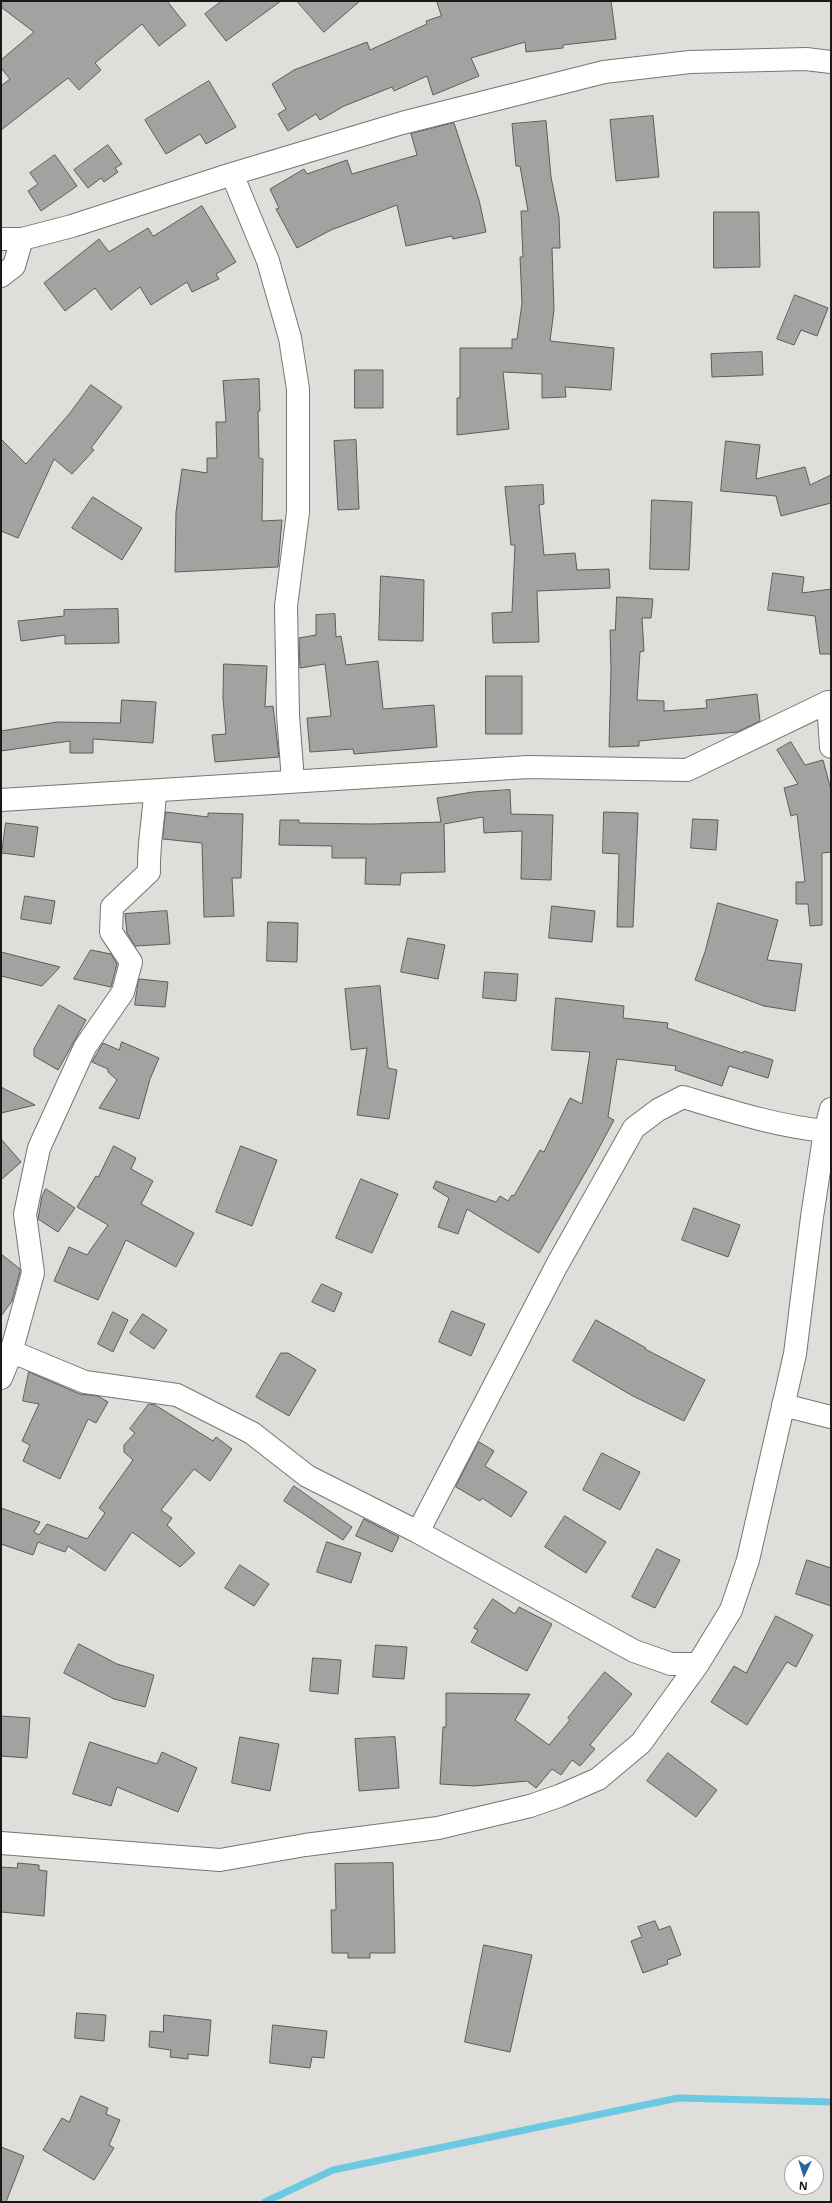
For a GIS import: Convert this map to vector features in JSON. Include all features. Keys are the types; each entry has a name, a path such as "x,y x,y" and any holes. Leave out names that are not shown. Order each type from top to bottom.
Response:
{"street":[{"path":"1,239 22,239 72,226 232,174 402,123 604,72 690,62 806,59 831,62"},
{"path":"232,174 268,261 290,338 298,389 298,512 286,606 288,715 293,781"},
{"path":"1,276 14,266 22,239"},
{"path":"1,800 528,767 687,770 830,700 831,746"},
{"path":"1,1378 10,1356 33,1273 25,1214 39,1148 85,1047 123,992 130,962 111,932 112,907 148,872 148,848 154,815 154,791"},
{"path":"418,1532 557,1265 634,1128 658,1110 683,1097 752,1118 795,1128 824,1132"},
{"path":"1,1843 220,1860 305,1845 438,1828 530,1806 559,1796 598,1779 641,1743 698,1664 731,1610 748,1560 795,1354 824,1132 831,1109"},
{"path":"10,1356 20,1355 85,1382 177,1395 252,1433 307,1476 418,1532 634,1651 671,1664 698,1664"},
{"path":"783,1405 831,1417"}],"building":[{"path":"1,1 167,1 186,25 159,46 142,24 95,63 101,70 79,90 68,78 1,130 1,86 10,79 1,68 1,60 34,32 1,7"},
{"path":"222,1 281,1 226,41 205,14"},
{"path":"297,1 360,1 324,32"},
{"path":"437,1 611,1 616,39 563,45 563,48 526,52 525,42 471,58 479,76 433,95 427,76 394,91 392,87 344,106 320,120 316,114 288,131 278,114 286,109 272,84 294,70 367,42 370,50 427,24 426,21 441,16"},
{"path":"209,81 236,127 206,144 200,134 166,154 145,120"},
{"path":"653,116 659,177 616,181 610,120"},
{"path":"546,121 551,177 559,217 560,248 552,248 554,310 550,341 614,348 611,390 565,387 566,397 542,398 542,374 503,372 509,429 457,435 457,398 460,398 460,348 512,348 512,339 517,339 522,303 520,257 523,257 521,211 528,211 520,166 516,166 512,124"},
{"path":"454,123 479,200 486,232 453,239 452,236 406,246 397,205 331,230 297,248 276,209 279,208 270,189 304,169 307,174 347,160 352,174 417,155 411,134"},
{"path":"108,145 122,164 115,168 118,172 104,182 101,178 88,188 74,170"},
{"path":"55,155 77,186 41,211 28,191 38,184 30,173"},
{"path":"202,206 236,262 216,274 219,279 192,292 187,282 151,305 140,287 111,310 95,288 65,311 44,283 99,239 109,252 148,228 153,236"},
{"path":"714,212 759,212 760,267 714,268"},
{"path":"795,295 828,308 817,336 801,330 794,345 777,339"},
{"path":"762,352 763,375 712,377 711,354"},
{"path":"355,370 383,370 383,408 355,408"},
{"path":"259,379 259,458 263,459 262,521 282,520 278,567 175,572 176,512 182,469 207,473 207,458 217,458 216,422 226,422 223,381"},
{"path":"91,385 122,407 91,448 94,450 72,474 54,459 18,538 1,531 1,439 26,464 70,413"},
{"path":"356,440 359,509 338,510 334,441"},
{"path":"726,441 760,445 756,479 805,467 810,485 831,475 831,503 781,516 776,496 721,491"},
{"path":"543,485 544,504 539,505 544,555 575,553 577,570 609,569 610,588 537,591 539,642 493,643 492,613 512,612 515,545 511,545 505,487"},
{"path":"93,497 142,528 122,560 72,528"},
{"path":"652,500 692,502 689,570 650,569"},
{"path":"773,573 804,577 802,593 831,589 831,654 820,654 815,616 768,610"},
{"path":"381,576 424,580 423,641 379,640"},
{"path":"617,597 653,599 651,618 642,618 644,651 640,652 637,700 664,701 664,711 707,708 706,700 757,694 760,721 737,732 639,741 639,746 609,747 611,669 610,630 615,630"},
{"path":"118,609 119,643 65,644 65,635 21,641 18,621 64,616 64,610"},
{"path":"335,614 336,637 341,636 346,665 378,661 383,709 434,705 437,747 354,754 353,749 310,752 307,718 331,716 325,664 300,668 299,638 316,635 316,615"},
{"path":"224,664 267,666 265,707 273,706 279,757 215,762 212,735 226,734 223,698"},
{"path":"486,676 522,676 522,734 486,734"},
{"path":"122,700 156,702 153,743 93,739 93,753 70,753 70,741 1,751 1,731 57,722 120,723"},
{"path":"791,742 805,765 823,760 831,790 831,852 822,853 822,925 810,926 808,904 796,904 796,882 805,882 797,814 791,816 784,788 798,784 777,750"},
{"path":"510,790 511,814 553,815 551,880 521,879 522,831 484,833 483,817 444,824 445,872 401,873 400,885 365,884 366,858 332,858 332,846 279,845 280,820 299,820 299,823 371,824 441,822 437,798 473,792"},
{"path":"166,812 208,817 208,813 243,814 241,878 232,878 234,916 204,917 202,843 163,839"},
{"path":"604,812 638,813 633,927 617,927 619,854 603,853"},
{"path":"693,819 718,820 716,850 691,848"},
{"path":"6,823 38,827 34,857 2,853"},
{"path":"25,896 55,901 51,924 21,919"},
{"path":"718,903 778,920 767,960 802,964 795,1011 764,1006 695,980 705,952"},
{"path":"552,906 595,911 592,942 549,938"},
{"path":"167,911 170,944 135,946 127,933 125,914"},
{"path":"268,922 298,923 297,962 267,961"},
{"path":"408,938 445,945 438,979 401,972"},
{"path":"91,950 111,954 117,964 111,987 74,979"},
{"path":"1,952 60,967 42,986 1,976"},
{"path":"485,972 518,974 516,1001 483,998"},
{"path":"139,979 168,982 165,1007 135,1005"},
{"path":"380,986 388,1068 397,1070 389,1119 357,1115 367,1048 351,1050 345,989"},
{"path":"556,998 624,1006 623,1018 668,1023 667,1028 743,1053 744,1051 773,1060 768,1078 729,1066 722,1086 675,1070 676,1066 617,1059 608,1117 614,1120 539,1253 467,1209 458,1234 438,1227 449,1198 433,1188 436,1181 496,1202 500,1196 508,1201 512,1195 514,1196 540,1150 544,1152 570,1098 582,1104 590,1052 552,1050"},
{"path":"59,1005 86,1020 58,1070 34,1056 34,1049"},
{"path":"122,1042 159,1058 150,1079 139,1119 99,1108 117,1080 108,1072 108,1069 92,1062 103,1043 119,1050"},
{"path":"1,1087 35,1105 1,1113"},
{"path":"1,1139 21,1162 1,1180"},
{"path":"114,1146 136,1158 131,1169 153,1181 141,1204 194,1233 176,1267 126,1240 98,1300 54,1281 69,1247 87,1255 108,1225 77,1207 96,1176 98,1177"},
{"path":"241,1146 277,1160 252,1226 216,1212"},
{"path":"361,1179 398,1194 372,1253 336,1238"},
{"path":"46,1189 75,1208 58,1232 38,1219 42,1196"},
{"path":"694,1208 740,1225 728,1257 682,1240"},
{"path":"1,1254 20,1269 20,1272 12,1301 1,1316"},
{"path":"322,1284 342,1293 334,1312 312,1302"},
{"path":"452,1311 485,1324 471,1356 439,1342"},
{"path":"113,1312 128,1320 113,1352 98,1344"},
{"path":"143,1314 167,1330 154,1349 130,1333"},
{"path":"596,1320 646,1348 645,1349 705,1380 684,1421 631,1395 573,1361"},
{"path":"281,1353 288,1353 316,1370 289,1416 256,1397"},
{"path":"29,1372 80,1394 98,1396 108,1402 96,1423 88,1419 60,1479 23,1461 30,1445 22,1441 39,1404 23,1401"},
{"path":"149,1404 155,1405 213,1441 216,1437 232,1449 210,1481 194,1469 161,1510 172,1518 167,1525 195,1553 180,1567 132,1532 105,1571 68,1546 65,1552 38,1542 33,1555 1,1544 1,1508 40,1522 34,1532 39,1535 47,1524 87,1539 105,1513 99,1508 133,1460 124,1452 124,1445 135,1433 130,1429"},
{"path":"479,1442 494,1451 485,1466 527,1492 511,1517 482,1498 480,1501 456,1487"},
{"path":"602,1453 640,1472 620,1510 583,1490"},
{"path":"294,1486 352,1527 343,1540 284,1501"},
{"path":"565,1516 606,1542 586,1573 545,1547"},
{"path":"364,1519 399,1537 392,1552 356,1536"},
{"path":"327,1542 361,1553 351,1583 317,1572"},
{"path":"657,1549 680,1560 655,1608 632,1597"},
{"path":"807,1560 831,1568 831,1606 796,1594"},
{"path":"240,1565 269,1584 254,1606 225,1588"},
{"path":"493,1599 515,1614 519,1607 552,1624 527,1671 471,1642 478,1630 474,1628"},
{"path":"776,1616 813,1635 796,1667 787,1662 747,1725 711,1702 734,1666 746,1673"},
{"path":"79,1644 117,1664 154,1675 145,1707 114,1699 64,1673"},
{"path":"376,1645 407,1647 404,1679 373,1677"},
{"path":"313,1658 341,1660 338,1694 310,1691"},
{"path":"605,1672 632,1694 590,1745 595,1749 580,1766 572,1760 561,1775 552,1769 536,1788 527,1781 474,1786 440,1784 443,1727 446,1727 446,1693 530,1694 515,1720 549,1745 570,1720 568,1718"},
{"path":"1,1716 30,1718 27,1758 1,1756"},
{"path":"240,1737 279,1744 270,1791 232,1783"},
{"path":"395,1737 399,1788 359,1791 355,1739"},
{"path":"90,1742 157,1764 162,1752 197,1768 178,1812 117,1787 111,1806 73,1794"},
{"path":"668,1753 717,1790 696,1817 647,1781"},
{"path":"18,1863 39,1865 39,1870 47,1871 44,1916 1,1912 1,1867 17,1868"},
{"path":"393,1863 395,1953 370,1953 370,1958 348,1958 348,1953 332,1953 331,1910 336,1910 335,1864"},
{"path":"655,1921 659,1930 670,1926 681,1955 667,1960 668,1964 643,1973 631,1941 642,1937 638,1927"},
{"path":"484,1945 532,1955 510,2052 465,2042"},
{"path":"77,2013 106,2015 104,2041 75,2038"},
{"path":"164,2015 211,2020 208,2056 188,2054 188,2059 170,2057 171,2050 149,2047 150,2031 163,2032"},
{"path":"273,2025 327,2031 324,2058 312,2057 310,2068 270,2063"},
{"path":"81,2096 108,2108 106,2114 120,2120 109,2145 114,2148 94,2180 43,2150 62,2118 69,2122"},
{"path":"1,2147 24,2156 6,2202 1,2202"}],"waterway":[{"path":"265,2202 333,2170 678,2098 831,2102"}]}
